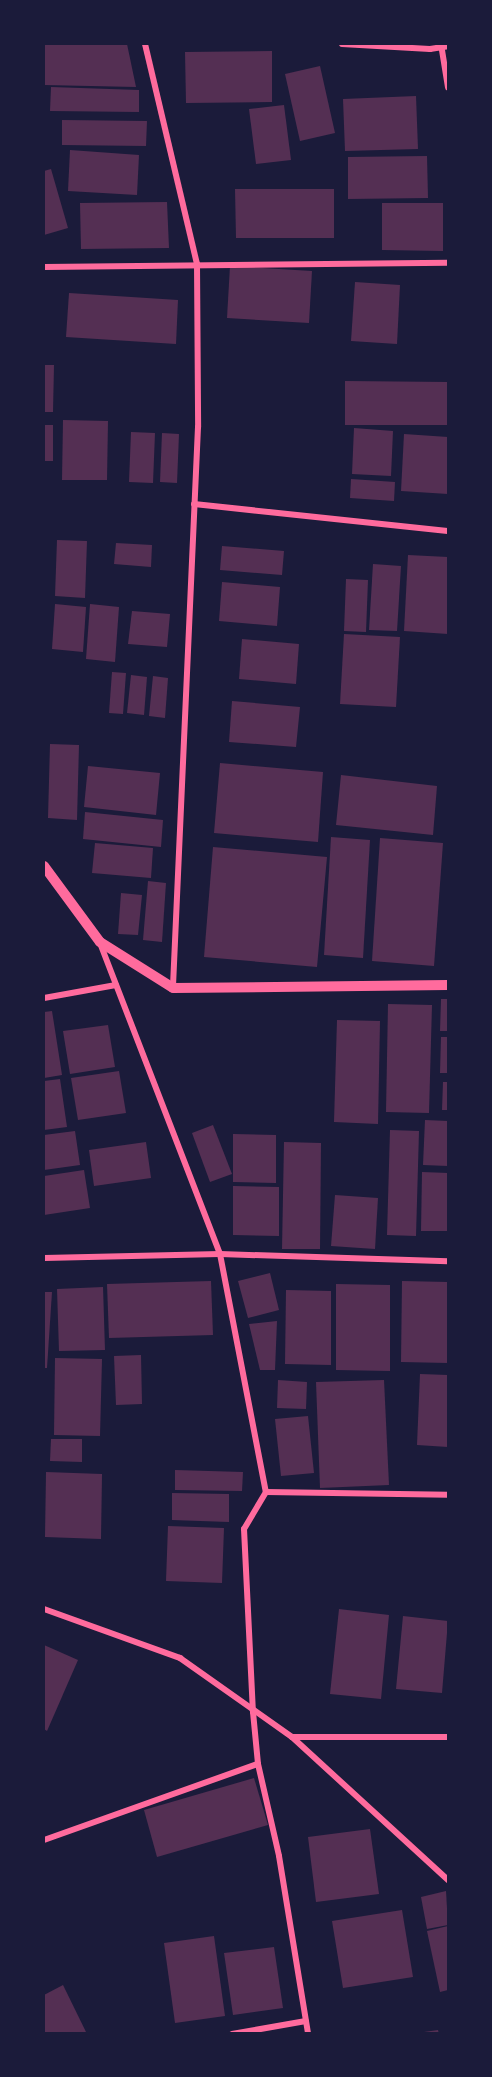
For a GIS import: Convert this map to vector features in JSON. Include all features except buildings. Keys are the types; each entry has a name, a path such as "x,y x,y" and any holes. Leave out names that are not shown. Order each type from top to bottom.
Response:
{"street":[{"path":"146,44 196,264 194,504 173,988"},
{"path":"342,44 444,45 448,87"},
{"path":"44,267 448,263"},
{"path":"194,504 448,531"},
{"path":"44,866 100,942 220,1254 266,1492 244,1528 253,1712 258,1764 279,1856 308,2034"},
{"path":"100,942 173,988 448,985"},
{"path":"44,998 116,985"},
{"path":"44,1258 220,1254 448,1261"},
{"path":"266,1492 448,1496"},
{"path":"44,1609 180,1658 253,1712 292,1737 448,1880"},
{"path":"292,1737 448,1737"},
{"path":"44,1840 258,1764"},
{"path":"232,2034 306,2021"}]}
